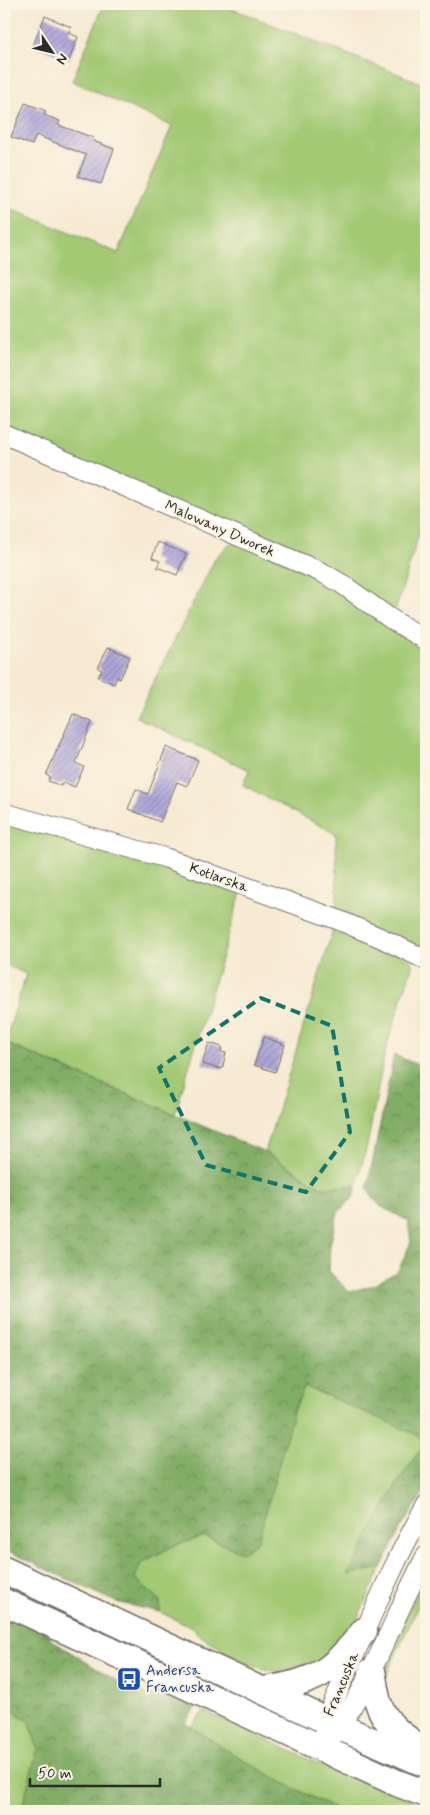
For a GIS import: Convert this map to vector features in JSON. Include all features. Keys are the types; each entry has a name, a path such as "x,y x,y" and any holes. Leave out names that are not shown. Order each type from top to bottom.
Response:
{"main road":[{"path":"4,1570 333,1723 426,1764"},
{"path":"4,1602 397,1783 426,1794"},
{"path":"262,1690 288,1686 314,1678 333,1666 364,1631"},
{"path":"372,1671 378,1704 384,1715 393,1728 404,1738 426,1752"}],"street":[{"name":"Malowany Dworek","path":"4,434 323,573 426,640"},
{"name":"Kotlarska","path":"4,813 166,858 336,919 382,938 426,960"},
{"name":"Francuska","path":"324,1749 364,1631 408,1537 426,1506"},
{"name":"Francuska","path":"333,1723 372,1671 412,1582 426,1556"}],"highlighted area":[{"path":"261,998 332,1026 350,1132 306,1192 206,1165 159,1068"}],"green space":[{"path":"104,4 220,4 426,85 426,511 394,615 4,426 4,206 118,253 172,126 72,81"},
{"path":"240,542 315,576 426,646 426,955 337,915 336,834 243,785 249,770 136,717 216,557 229,544"},
{"path":"13,821 242,889 175,1114 5,1043 26,974 4,964 4,825"},
{"path":"335,923 412,961 412,967 385,1051 367,1146 356,1186 321,1187 265,1152"},
{"path":"4,1043 265,1152 321,1187 356,1186 355,1196 338,1212 330,1245 329,1271 349,1292 374,1285 398,1271 411,1242 408,1221 380,1206 367,1189 394,1055 426,1068 426,1489 401,1528 381,1568 348,1575 396,1485 424,1444 417,1435 305,1386 294,1409 258,1541 242,1552 204,1536 171,1547 141,1563 135,1578 160,1600 160,1612 116,1602 4,1549"},
{"path":"304,1386 418,1435 424,1444 396,1485 349,1574 381,1568 349,1637 319,1669 315,1661 281,1671 269,1670 235,1658 195,1632 196,1630 160,1612 159,1600 134,1578 141,1563 171,1547 204,1536 242,1552"},
{"path":"426,1573 426,1589 384,1680 382,1670"},
{"path":"4,1614 50,1635 51,1640 138,1692 196,1707 185,1723 261,1770 340,1811 21,1811 38,1748 28,1720 4,1707"},
{"path":"4,1707 28,1720 38,1748 21,1811 4,1811"},
{"path":"204,1711 345,1776 348,1772 426,1807 426,1811 340,1811 299,1792 226,1750 191,1727"}],"building":[{"path":"45,16 71,27 69,33 78,37 69,60 33,45"},
{"path":"25,103 46,111 44,115 60,121 58,125 94,138 93,141 114,149 101,184 78,176 86,155 36,135 32,145 11,137"},
{"path":"158,542 186,554 177,575 157,567 160,561 152,558"},
{"path":"108,647 130,657 120,679 117,677 114,684 98,677 102,670 98,668"},
{"path":"73,714 92,722 76,763 84,767 75,787 63,782 61,786 48,781 50,777 46,775"},
{"path":"166,747 198,760 187,786 177,782 160,822 128,809 136,789 148,794"},
{"path":"264,1037 285,1045 275,1072 254,1065"},
{"path":"209,1043 222,1047 221,1052 226,1053 222,1069 202,1064"}],"place":[{"name":"Andersa Francuska","path":"129,1679"}]}
